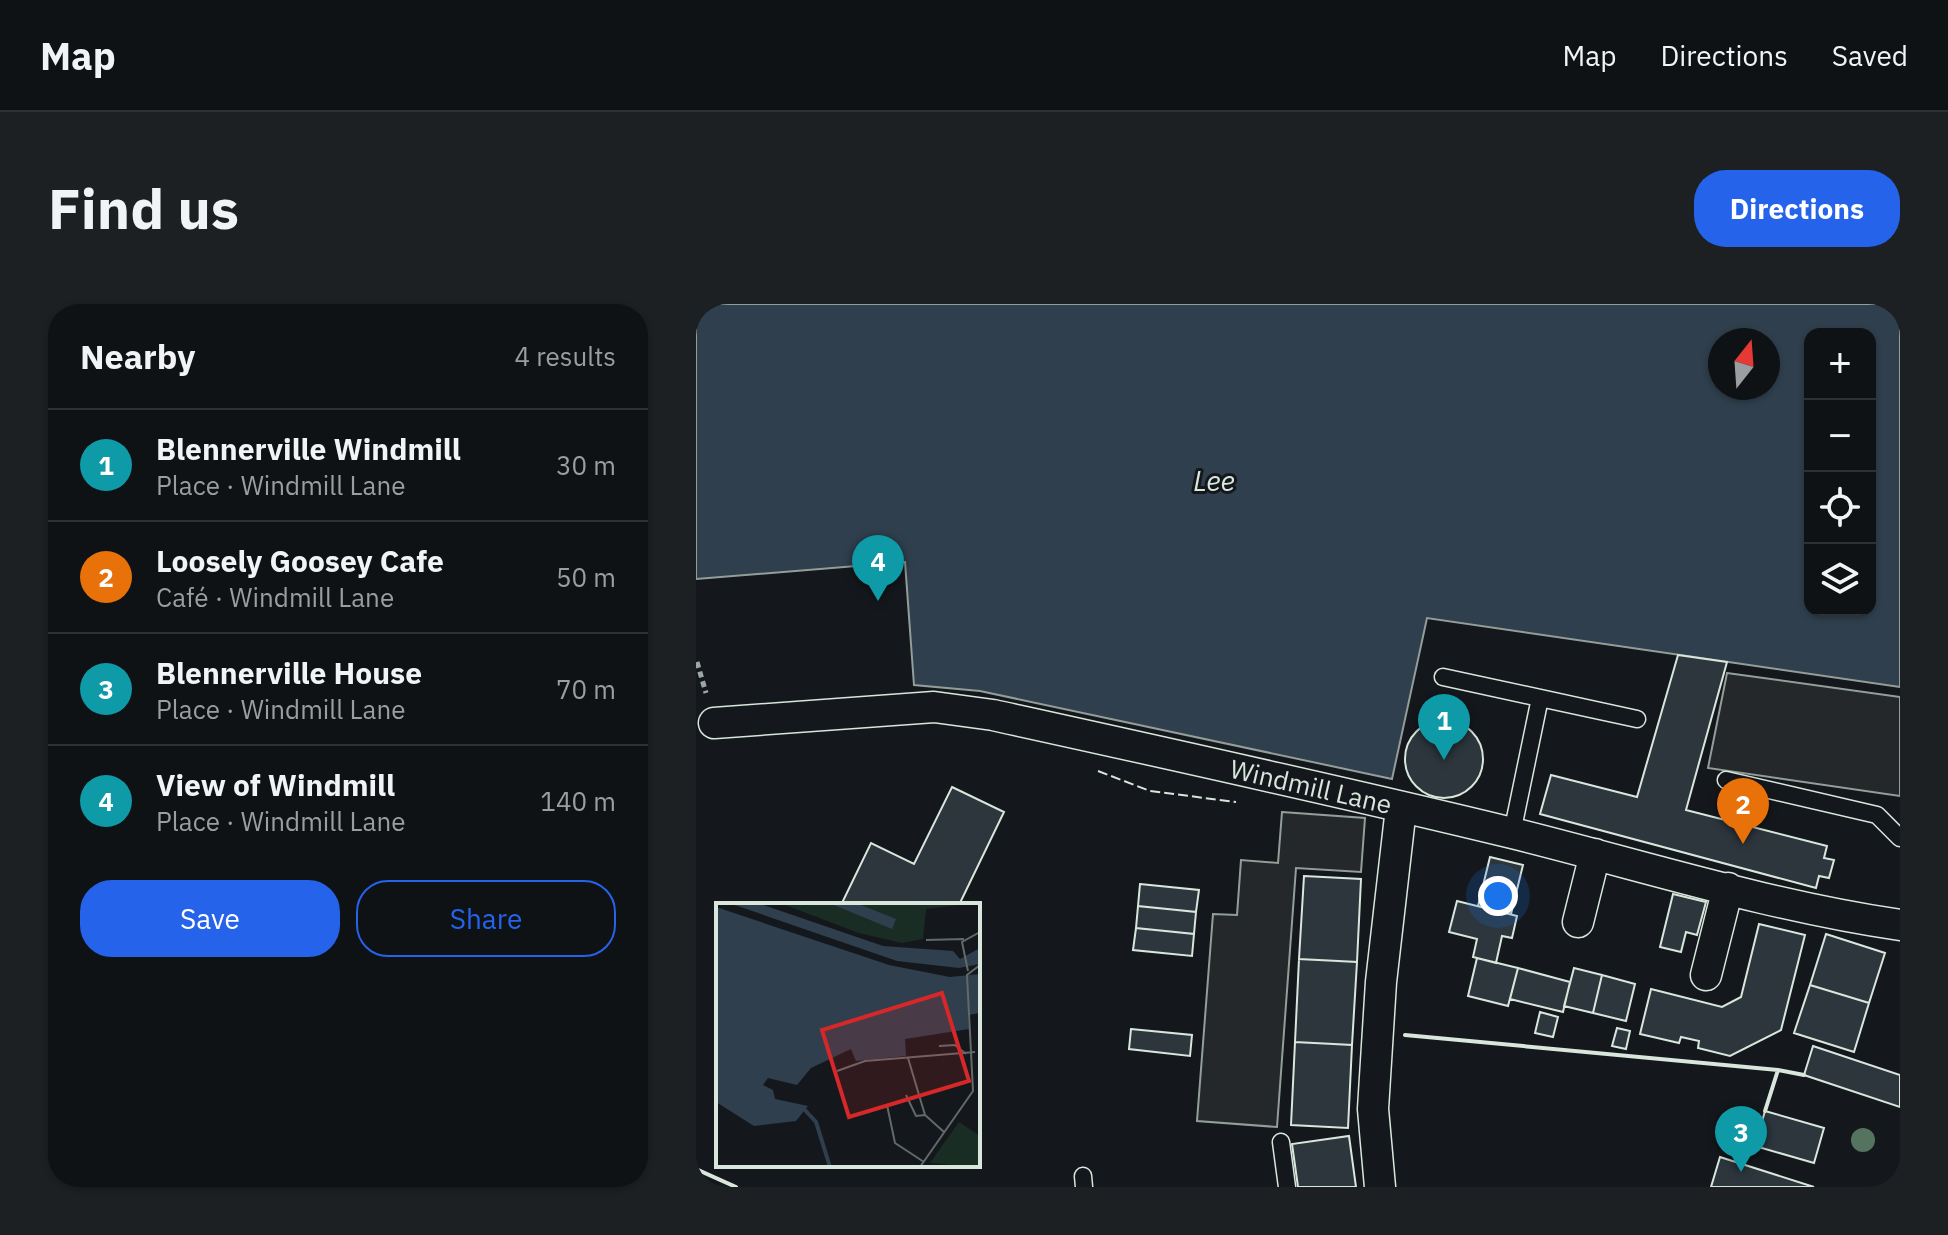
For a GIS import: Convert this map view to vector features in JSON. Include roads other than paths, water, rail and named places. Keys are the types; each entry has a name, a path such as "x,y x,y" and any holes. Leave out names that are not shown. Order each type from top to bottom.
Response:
{"street":[{"name":"Windmill Lane","path":"714,723 934,707 993,715 1512,833 1861,920 1900,925"},
{"path":"1380,1187 1373,1109 1381,982 1401,808"},
{"path":"1578,922 1595,854"},
{"path":"1706,975 1728,888"}],"lane":[{"path":"1443,677 1637,719"},
{"path":"1512,833 1540,698"},
{"path":"1726,780 1877,815 1900,838"},
{"path":"1281,1142 1287,1187"}],"water":[{"name":"Lee","path":"696,304 1900,304 1900,687 1427,618 1392,779 980,691 914,685 905,562 696,579"}],"place":[{"name":"View of Windmill","path":"878,601"},
{"name":"Blennerville Windmill","path":"1444,760"},
{"name":"Loosely Goosey Cafe","path":"1743,844"},
{"name":"Blennerville House","path":"1741,1172"}]}
